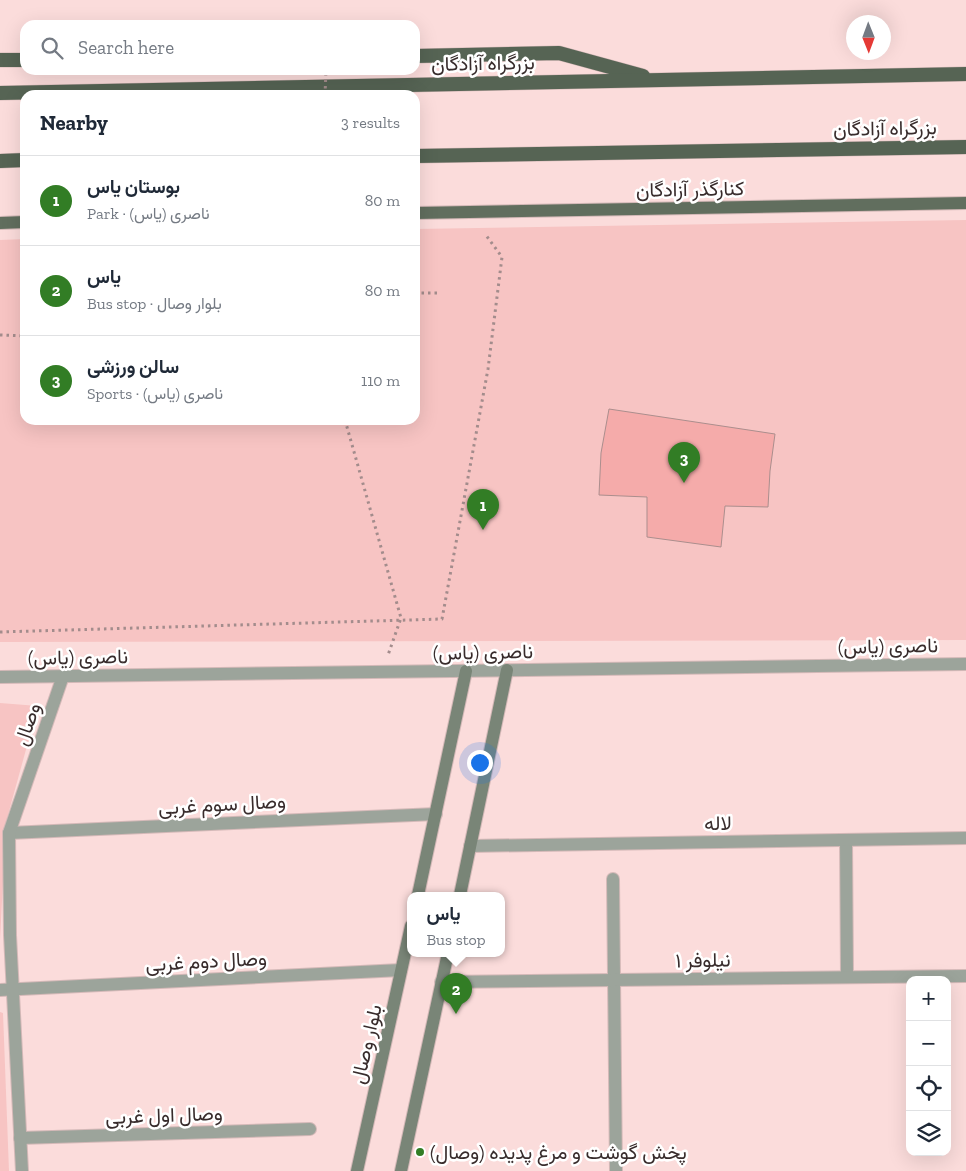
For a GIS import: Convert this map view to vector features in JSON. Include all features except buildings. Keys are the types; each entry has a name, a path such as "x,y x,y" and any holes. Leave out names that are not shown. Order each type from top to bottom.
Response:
{"highway":[{"path":"420,56 559,53 659,80"},
{"path":"0,60 20,60"},
{"name":"بزرگراه آزادگان","path":"152,90 966,74"},
{"name":"بزرگراه آزادگان","path":"0,93 20,93"},
{"name":"بزرگراه آزادگان","path":"420,156 966,146"},
{"path":"0,161 20,160"}],"main road":[{"name":"کنارگذر آزادگان","path":"420,213 966,203"},
{"path":"0,222 20,222"},
{"path":"461,892 507,670"},
{"path":"419,892 466,671"},
{"name":"بلوار وصال","path":"357,1171 407,944"},
{"path":"401,1171 447,957"}],"street":[{"name":"ناصری (یاس)","path":"0,677 966,664"},
{"name":"وصال","path":"22,1171 6,990 9,833 63,676"},
{"name":"وصال سوم غربی","path":"9,833 436,814"},
{"name":"لاله","path":"470,846 966,838"},
{"path":"846,840 847,976"},
{"path":"613,879 616,1171"},
{"name":"وصال دوم غربی","path":"6,990 401,970"},
{"name":"نیلوفر ۱","path":"441,982 966,976"},
{"name":"وصال اول غربی","path":"20,1138 310,1129"}],"path":[{"path":"325,90 326,75"},
{"path":"0,632 401,618 442,619 488,369 502,257 485,234"},
{"path":"420,293 437,293"},
{"path":"0,336 20,336"},
{"path":"346,425 401,618 382,672"}],"shaded area":[{"path":"966,220 966,640 0,642 0,240 20,239 20,425 420,425 420,229"},
{"path":"0,703 38,706 6,822 0,940"},
{"path":"0,1012 3,1013 9,1171 0,1171"}],"place":[{"name":"سالن ورزشی","path":"684,483"},
{"name":"بوستان یاس","path":"483,530"},
{"name":"یاس","path":"456,1014"},
{"name":"پخش گوشت و مرغ پدیده (وصال)","path":"420,1152"}]}
